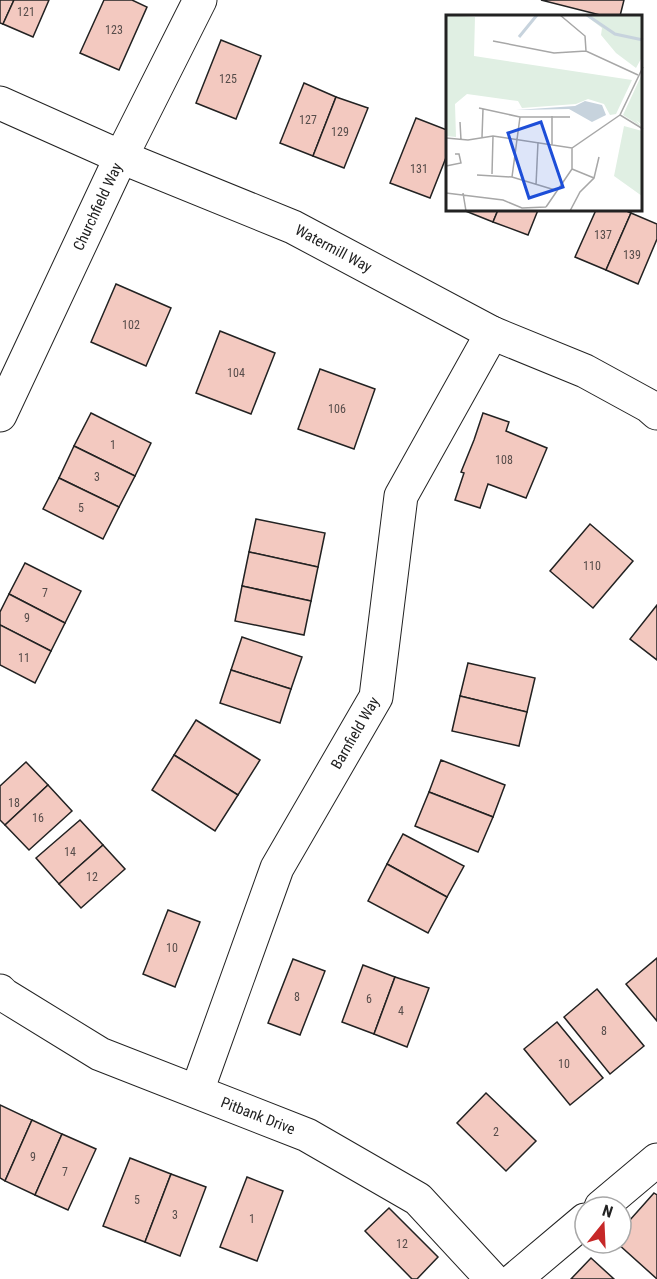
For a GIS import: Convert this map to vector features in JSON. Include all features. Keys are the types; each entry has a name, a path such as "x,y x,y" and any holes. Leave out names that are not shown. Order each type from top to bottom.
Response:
{"street":[{"name":"Churchfield Way","path":"0,415 121,157 200,0"},
{"name":"Watermill Way","path":"0,103 121,157 293,227 492,333 585,371 649,406 657,413"},
{"name":"Barnfield Way","path":"197,1092 277,868 376,697 401,496 492,333"},
{"name":"Pitbank Drive","path":"0,991 100,1054 307,1135 418,1199 492,1279"},
{"path":"615,1195 657,1160"},
{"path":"515,1279 573,1230"}],"building":[{"path":"0,0 14,0 3,24 0,23"},
{"path":"14,0 49,0 33,37 3,24"},
{"path":"104,0 132,0 147,7 119,70 80,53"},
{"path":"541,0 624,0 620,15 600,15"},
{"path":"221,40 261,56 236,119 196,103"},
{"path":"304,83 336,97 313,156 280,143"},
{"path":"336,97 368,108 344,168 313,156"},
{"path":"416,118 446,130 446,158 430,198 390,183"},
{"path":"468,212 497,212 493,222"},
{"path":"497,212 537,212 528,235 493,222"},
{"path":"595,212 631,213 606,270 575,257"},
{"path":"631,213 657,224 657,239 638,284 606,270"},
{"path":"116,284 171,308 146,366 91,342"},
{"path":"220,331 275,353 251,414 196,393"},
{"path":"320,369 375,389 354,449 298,429"},
{"path":"91,413 151,443 135,476 74,446"},
{"path":"483,413 509,422 506,431 547,448 526,498 488,484 480,508 455,500 464,473 461,472"},
{"path":"74,446 135,476 119,507 59,478"},
{"path":"59,478 119,507 103,539 43,509"},
{"path":"256,519 325,533 318,567 249,552"},
{"path":"590,524 633,561 593,608 550,571"},
{"path":"249,552 318,567 311,601 242,586"},
{"path":"25,563 81,591 65,623 9,594"},
{"path":"242,586 311,601 304,635 235,621"},
{"path":"9,594 65,623 51,651 0,625 0,612"},
{"path":"657,605 657,660 630,639"},
{"path":"0,625 51,651 35,683 0,665"},
{"path":"242,637 302,657 291,689 231,670"},
{"path":"468,663 535,678 527,712 460,696"},
{"path":"231,670 291,689 280,723 220,703"},
{"path":"460,696 527,712 519,746 452,731"},
{"path":"196,720 260,760 238,795 174,755"},
{"path":"174,755 238,795 215,831 152,790"},
{"path":"441,760 505,785 493,817 429,792"},
{"path":"26,762 48,785 5,825 0,820 0,786"},
{"path":"48,785 72,811 29,850 5,825"},
{"path":"429,792 493,817 478,852 415,826"},
{"path":"80,820 103,845 59,884 36,858"},
{"path":"403,834 464,866 447,897 387,864"},
{"path":"103,845 125,869 81,908 59,884"},
{"path":"387,864 447,897 428,933 368,901"},
{"path":"168,910 200,922 175,987 143,974"},
{"path":"657,958 657,1021 626,984"},
{"path":"293,959 325,971 300,1035 268,1023"},
{"path":"363,965 395,977 374,1034 342,1022"},
{"path":"395,977 429,988 407,1047 374,1034"},
{"path":"597,989 644,1046 610,1074 564,1017"},
{"path":"557,1022 603,1078 570,1105 524,1049"},
{"path":"486,1093 536,1141 506,1171 457,1123"},
{"path":"0,1105 32,1120 5,1181 0,1178"},
{"path":"32,1120 62,1134 35,1195 5,1181"},
{"path":"62,1134 96,1149 68,1210 35,1195"},
{"path":"130,1158 171,1174 145,1242 103,1226"},
{"path":"171,1174 206,1187 180,1256 145,1242"},
{"path":"247,1177 283,1191 257,1261 220,1247"},
{"path":"654,1193 657,1195 657,1279 630,1255 633,1255 633,1217"},
{"path":"389,1208 438,1257 417,1279 412,1279 365,1231"},
{"path":"591,1258 614,1279 571,1279"}]}
